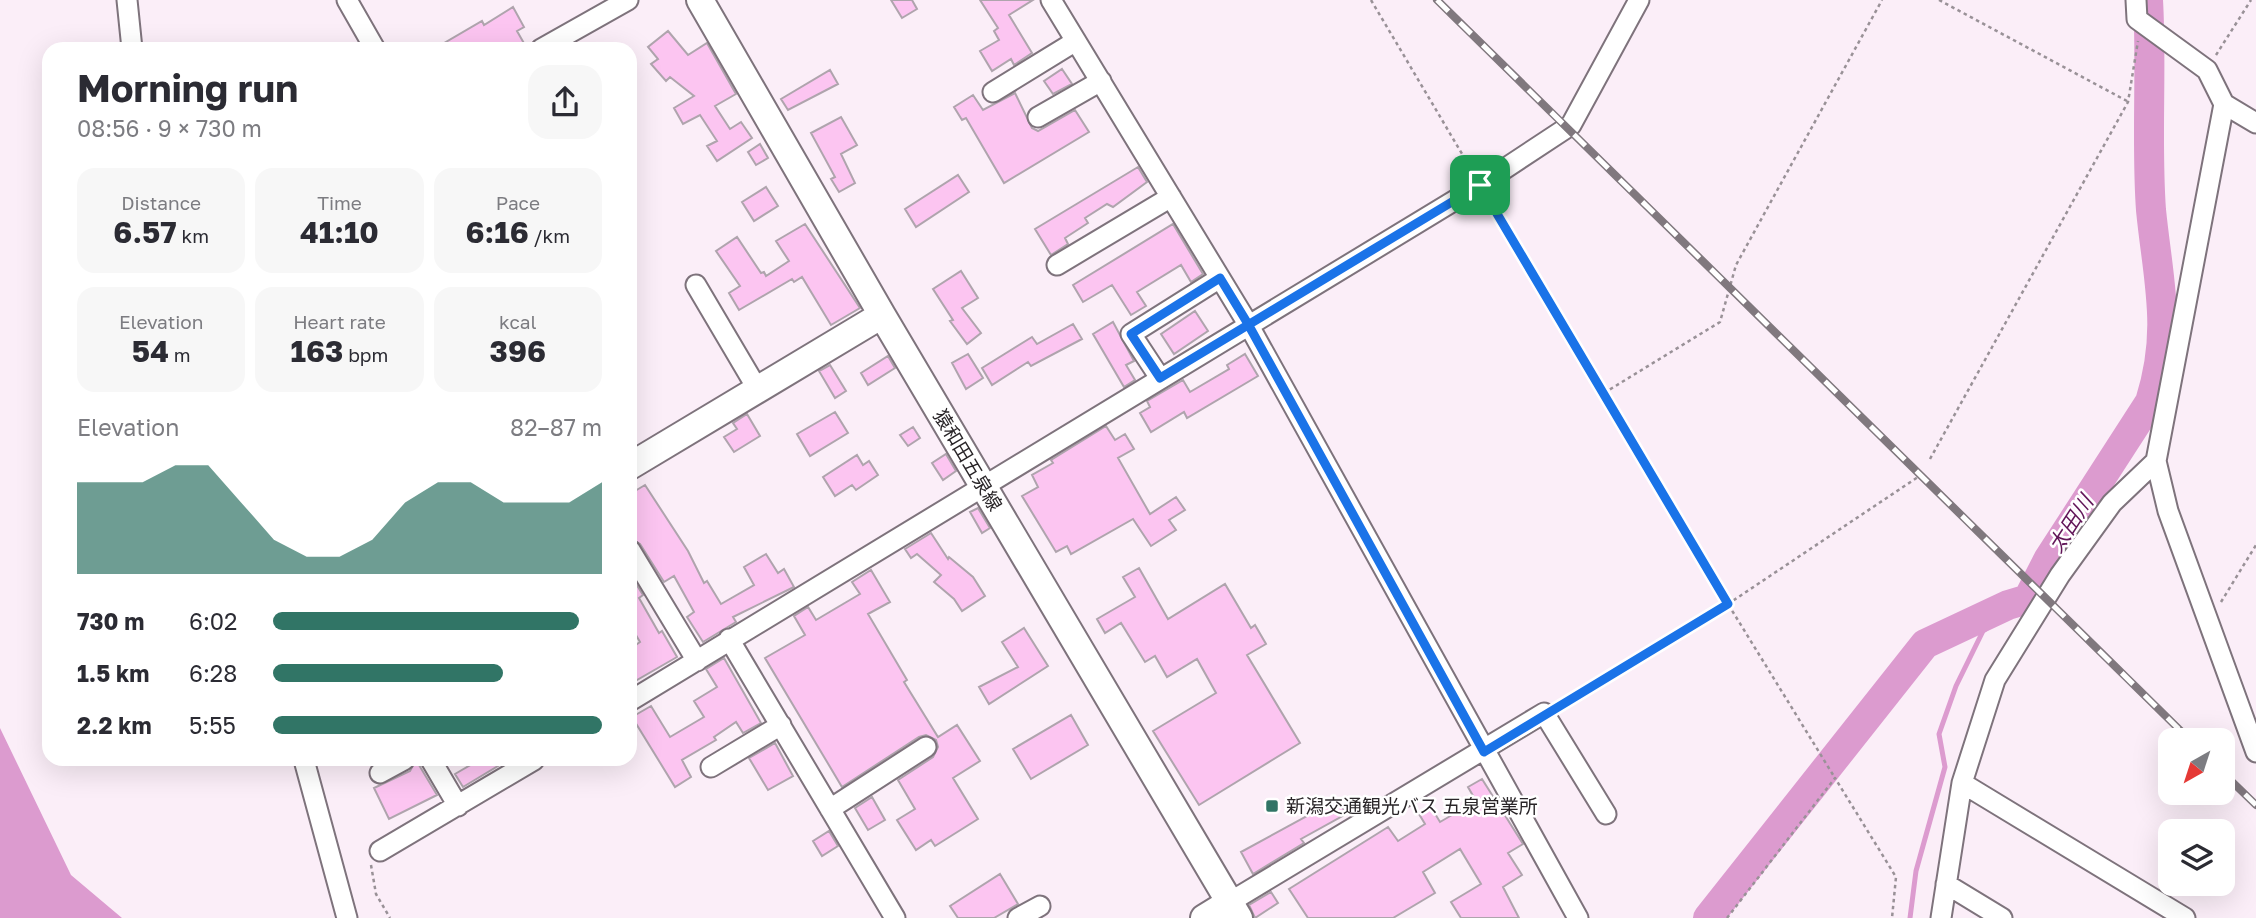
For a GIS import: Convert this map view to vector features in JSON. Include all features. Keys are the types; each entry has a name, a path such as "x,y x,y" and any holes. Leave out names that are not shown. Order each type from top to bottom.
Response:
{"main road":[{"name":"猿和田五泉線","path":"700,0 882,315 1235,910"},
{"path":"637,462 882,315"},
{"path":"1203,918 1235,910"}],"street":[{"path":"128,0 131,42"},
{"path":"347,0 372,42"},
{"path":"553,42 628,0"},
{"path":"1051,0 1248,324 1578,918"},
{"path":"637,697 1480,185 1571,125 1639,0"},
{"path":"2136,0 2137,19 2207,70 2224,104 2256,124"},
{"path":"993,92 1076,41"},
{"path":"1038,117 1101,81"},
{"path":"2224,104 2156,461 2168,511 2210,619 2256,752"},
{"path":"1057,265 1171,197"},
{"path":"1160,378 1131,334 1220,278"},
{"path":"696,285 758,390"},
{"path":"1941,918 1962,783 1995,680 2082,544 2112,503 2156,461"},
{"path":"637,562 697,661"},
{"path":"729,639 895,918"},
{"path":"1235,910 1544,713 1606,814"},
{"path":"711,768 781,725"},
{"path":"830,809 926,747"},
{"path":"306,766 347,918"},
{"path":"380,773 393,766"},
{"path":"435,766 458,806"},
{"path":"380,851 522,766"},
{"path":"1962,783 2185,918"},
{"path":"1946,884 2002,918"},
{"path":"1018,918 1040,906"}],"path":[{"path":"1371,0 1728,604 1896,877 1892,918"},
{"path":"1604,394 1720,322 1736,265 1882,0"},
{"path":"1939,0 2127,102"},
{"path":"2207,70 2251,0"},
{"path":"1930,459 2127,102 2141,21"},
{"path":"1544,713 1728,604 1917,477"},
{"path":"2210,619 2256,545"},
{"path":"1727,918 1835,779"},
{"path":"380,851 371,862 371,874 376,894 390,918"}],"shaded area":[{"path":"0,728 71,875 122,918 0,918"}],"building":[{"path":"891,0 912,0 917,9 902,18"},
{"path":"980,0 1033,0 1009,15 1032,53 1014,65 1011,59 992,71 980,51 999,40 994,31 998,28"},
{"path":"513,7 524,27 517,31 523,42 446,42 482,21 484,25"},
{"path":"668,31 688,55 707,43 736,94 715,106 730,129 741,122 752,138 717,161 707,146 717,141 700,115 683,124 674,108 694,96 670,77 666,81 651,64 658,59 648,47"},
{"path":"1062,69 1072,84 1053,94 1044,81"},
{"path":"830,70 838,84 788,110 781,99"},
{"path":"1015,93 1032,128 1038,131 1075,110 1089,132 1004,183 966,118 962,120 954,107 973,95 983,110"},
{"path":"841,117 857,145 841,154 855,183 839,192 831,179 835,177 811,133"},
{"path":"760,144 768,158 756,165 748,152"},
{"path":"1138,167 1147,182 1113,207 1107,204 1085,218 1088,223 1065,238 1068,244 1051,255 1035,229"},
{"path":"958,175 969,192 916,227 905,209"},
{"path":"766,187 778,206 754,221 742,202"},
{"path":"805,224 860,308 831,325 802,277 794,282 792,279 739,310 729,293 740,286 716,251 737,237 761,273 764,272 766,276 789,261 776,241"},
{"path":"1173,224 1203,274 1191,282 1181,265 1137,292 1146,306 1131,315 1112,285 1083,302 1073,285"},
{"path":"961,271 978,298 962,308 981,333 967,344 950,321 953,320 933,289"},
{"path":"1195,311 1208,331 1174,354 1161,334"},
{"path":"1113,322 1134,361 1126,365 1135,380 1124,387 1093,334"},
{"path":"1073,324 1082,339 1031,366 1028,362 992,385 982,368 1032,337 1037,344"},
{"path":"968,354 983,378 966,389 952,363"},
{"path":"1245,354 1258,376 1187,418 1184,412 1151,432 1140,413 1150,407 1147,401 1183,380 1190,392 1229,369 1227,365"},
{"path":"888,356 895,368 868,385 861,373"},
{"path":"830,365 846,391 835,398 819,371"},
{"path":"835,412 848,433 810,456 797,434"},
{"path":"747,414 760,436 734,452 724,437 737,429 733,423"},
{"path":"1106,426 1115,440 1125,434 1134,449 1118,458 1150,514 1176,497 1185,510 1169,520 1176,530 1151,546 1133,519 1071,554 1067,546 1056,552 1022,496 1038,487 1032,475"},
{"path":"913,427 920,438 908,446 900,435"},
{"path":"946,454 956,471 943,480 932,463"},
{"path":"857,455 863,465 869,461 878,475 856,490 852,485 835,496 823,477"},
{"path":"645,485 688,551 704,583 707,581 721,604 754,585 744,567 766,554 778,573 784,569 794,587 733,617 736,622 703,642 687,617 694,612 674,576 664,582 637,542 637,490"},
{"path":"978,508 990,528 982,533 970,512"},
{"path":"931,533 948,559 949,557 973,577 985,596 962,611 954,599 934,582 941,575 917,554 911,558 905,549"},
{"path":"1139,568 1168,619 1225,584 1251,628 1255,625 1266,644 1247,655 1300,743 1199,805 1153,731 1216,693 1197,659 1167,677 1155,656 1145,662 1121,623 1105,633 1097,619 1135,597 1123,577"},
{"path":"871,570 890,602 868,614 907,680 904,682 938,737 957,725 980,761 953,778 978,819 935,846 931,840 916,850 897,820 915,809 898,780 933,757 938,747 936,740 926,735 919,737 842,787 765,658 805,635 794,616 808,607 816,620 860,594 852,582"},
{"path":"637,585 643,595 639,598 659,633 662,631 677,657 637,680 637,644 640,642 637,637"},
{"path":"1024,628 1048,666 989,704 979,687 1018,667 1002,642"},
{"path":"724,658 761,723 743,733 736,722 714,737 716,740 682,760 691,777 675,787 637,725 637,714 651,706 670,737 704,717 694,701 717,687 706,669"},
{"path":"1071,715 1088,745 1031,779 1013,749"},
{"path":"775,743 793,776 768,790 749,758"},
{"path":"413,766 420,766 437,795 389,819 374,788 410,771"},
{"path":"469,766 498,766 463,787 455,774"},
{"path":"1482,779 1523,844 1508,853 1522,875 1503,887 1519,918 1461,918 1451,902 1481,884 1460,849 1423,872 1435,893 1393,918 1308,918 1289,889 1388,827 1398,841 1425,824 1419,814 1431,807 1440,822 1476,801 1468,787"},
{"path":"872,797 885,820 868,830 855,808"},
{"path":"1338,799 1346,814 1301,839 1304,843 1253,874 1241,852"},
{"path":"829,831 838,846 822,856 813,841"},
{"path":"1000,874 1018,904 994,918 958,918 950,906"},
{"path":"1271,892 1278,903 1255,918 1249,905"}],"waterway":[{"name":"太田川","path":"1708,918 1925,644 2008,605 2028,599 2048,560 2150,402 2161,352 2162,306 2151,210 2148,0"},
{"path":"1910,918 1916,871 1945,767 1939,734 1956,686 1983,631 2028,599"}],"railway":[{"path":"1437,0 2178,728"},
{"path":"2235,785 2256,805"}],"place":[{"name":"新潟交通観光バス 五泉営業所","path":"1272,806"}],"route":[{"path":"1480,185 1248,324 1160,378 1131,334 1220,278 1248,324 1484,752 1544,713 1728,604 1480,185"}]}
